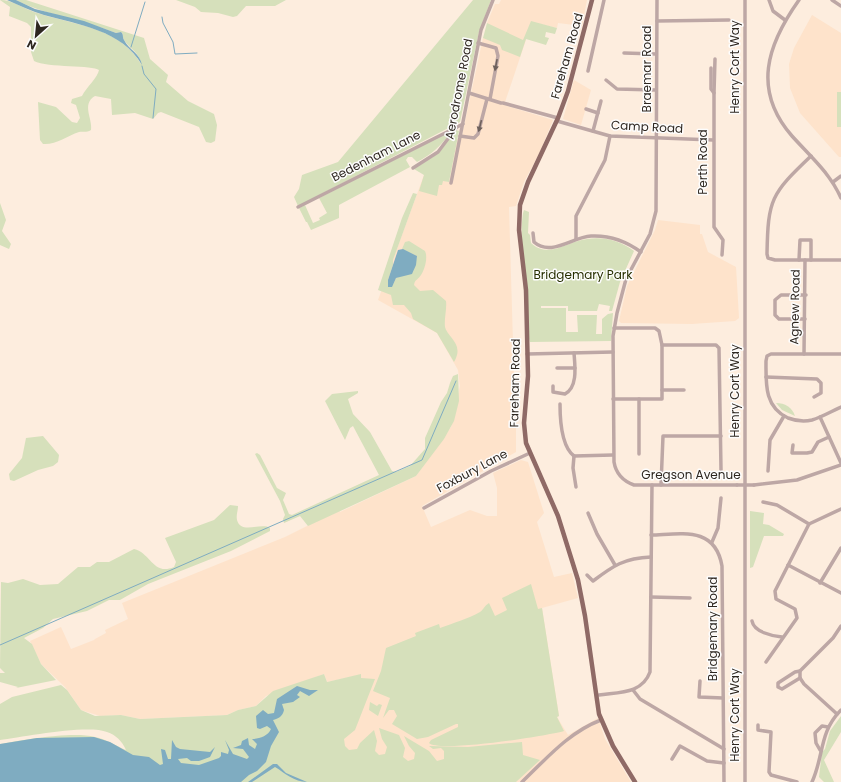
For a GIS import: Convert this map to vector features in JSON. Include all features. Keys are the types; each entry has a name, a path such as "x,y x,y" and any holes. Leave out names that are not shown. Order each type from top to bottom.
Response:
{"main road":[{"name":"Fareham Road","path":"592,0 558,119 524,194 518,218 526,290 527,383 524,423 526,443 547,488 572,559 583,601 595,695 601,720 613,746 636,782"}],"street":[{"name":"Aerodrome Road","path":"451,183 478,43 485,18 493,0"},
{"path":"588,71 604,0"},
{"name":"Braemar Road","path":"641,252 652,228 656,211 657,0"},
{"name":"Henry Cort Way","path":"744,0 745,782"},
{"path":"769,0 773,11 784,20"},
{"path":"799,0 784,20 770,54 768,77 771,96 778,115 785,126 833,182 841,198"},
{"path":"832,0 841,6"},
{"path":"657,21 729,20"},
{"path":"460,136 474,138 478,134 498,56 496,48 478,43"},
{"path":"624,53 656,54"},
{"path":"714,93 715,59"},
{"name":"Perth Road","path":"712,68 711,89 714,93 714,227 723,240 722,255"},
{"path":"606,80 617,89 656,90"},
{"path":"469,93 558,119"},
{"path":"593,131 600,101"},
{"path":"586,109 598,112"},
{"name":"Camp Road","path":"558,119 610,136 713,140"},
{"name":"Bedenham Lane","path":"298,207 463,124"},
{"path":"412,168 438,152 456,127"},
{"path":"576,239 574,231 576,216 605,160 610,136"},
{"path":"811,156 781,186 772,202 768,218 768,258 775,260 841,260"},
{"path":"833,182 841,176"},
{"path":"533,233 534,242 543,247 558,247 576,239 589,236 612,238 630,244 641,252"},
{"path":"800,260 800,240 811,240 811,260"},
{"name":"Gregson Avenue","path":"641,252 626,279 620,297 614,328 613,455 614,467 623,479 634,484 652,485 754,484 797,480 841,464"},
{"name":"Agnew Road","path":"804,354 806,295 805,260"},
{"path":"805,319 779,319 775,315 775,300 781,295 806,295"},
{"path":"613,399 662,399 661,335 655,328 614,328"},
{"path":"662,346 716,345 719,348 721,470"},
{"path":"527,354 613,352"},
{"path":"553,386 553,392 567,393 573,383 575,368 574,354"},
{"path":"841,354 771,354 767,356 766,377 770,400 775,409 784,416 800,421 820,417 841,407"},
{"path":"557,368 575,368"},
{"path":"766,377 817,379 821,383 821,393 814,397"},
{"path":"662,390 684,390"},
{"path":"639,399 639,454"},
{"path":"560,404 560,418 567,448 574,456 573,478 576,487"},
{"path":"768,471 770,440 784,416"},
{"path":"820,417 841,464"},
{"path":"662,485 663,436 721,436"},
{"path":"793,445 792,453 812,452 818,442 829,437"},
{"name":"Foxbury Lane","path":"424,508 491,471 530,453"},
{"path":"574,456 613,455"},
{"path":"599,695 633,690 645,681 650,670 652,485"},
{"path":"651,535 697,535 712,542 718,528 721,498"},
{"path":"763,502 777,505 809,524"},
{"path":"766,662 782,637 795,622 797,615 792,606 777,601 774,597 775,591 809,524 841,509"},
{"path":"588,513 597,534 615,565"},
{"name":"Bridgemary Road","path":"712,542 719,552 722,566 724,782"},
{"path":"820,583 841,548"},
{"path":"588,575 593,581 615,565 633,558 651,557"},
{"path":"788,565 841,593"},
{"path":"651,597 690,598"},
{"path":"751,630 753,626 752,621"},
{"path":"753,626 772,636 782,637"},
{"path":"800,678 782,689 778,687 778,683 795,672 800,671 833,638 841,626"},
{"path":"764,655 768,658"},
{"path":"800,671 800,678 837,714"},
{"path":"700,681 699,697 723,698"},
{"path":"633,690 640,699 724,749"},
{"path":"814,782 820,750 828,727 841,710"},
{"path":"522,782 568,738 585,727 601,720"},
{"path":"758,725 758,730 771,732 769,772 771,775 797,782"},
{"path":"820,750 816,743 816,733 822,726 828,727"},
{"path":"672,759 680,746 707,761 724,763"}],"shaded area":[{"path":"501,0 587,0 582,26 558,23 557,28 532,22 504,105 553,120 540,152 524,182 516,206 509,207 515,412 512,422 516,424 516,452 422,506 431,527 470,510 487,516 497,516 497,488 493,473 521,460 528,462 544,513 537,522 554,577 572,573 578,598 542,608 559,716 557,717 568,735 598,718 605,739 631,782 386,782 338,746 360,675 327,682 324,674 266,696 256,706 238,710 227,715 140,719 121,715 100,716 81,710 65,687 41,664 30,641 61,627 71,649 94,640 106,633 105,630 128,619 122,603 285,537 339,510 340,512 416,476 451,427 460,386 458,370 437,333 378,300 424,175 449,182 457,139 461,140 483,38 486,36 487,23 495,4 499,4"},
{"path":"812,15 841,33 841,157 839,157 800,113 790,88 789,64 794,48"},
{"path":"574,80 591,90 581,125 563,119"},
{"path":"658,220 700,225 700,234 702,234 708,252 736,267 739,318 735,321 692,324 621,323 619,321 627,286 655,230"}],"green space":[{"path":"0,0 9,1 34,12 79,24 107,34 132,51 141,64 139,57 126,43 121,32 116,33 91,24 52,14 16,0 26,0 144,38 150,59 168,75 166,82 188,101 214,114 217,125 215,141 211,143 206,142 199,127 161,112 158,113 153,119 135,113 112,115 111,99 95,96 91,99 88,107 91,130 79,132 52,143 43,144 40,140 38,102 56,107 72,122 77,123 80,118 76,105 71,103 72,99 82,96 99,70 88,67 49,65 34,61 31,52 31,27 27,23 9,16 10,7"},
{"path":"176,0 286,0 275,6 246,6 237,16 233,17 218,13 201,12 195,7"},
{"path":"473,0 491,0 479,32 460,122 298,206 294,197 299,189 302,175 338,162"},
{"path":"531,21 557,28 555,34 546,32 545,37 549,38 546,45 526,39 520,57 502,50 500,45 483,38 487,23 523,40"},
{"path":"837,92 841,92 841,127 837,127"},
{"path":"456,130 459,131 449,182 443,181 442,185 439,185 437,196 419,191 424,175 414,169 439,153"},
{"path":"449,132 450,133 443,142 427,156 417,162 412,157 408,157 406,160 410,167 339,205 339,218 311,230 299,208 305,205 313,223 320,220 319,218 327,213 319,198"},
{"path":"413,193 417,194 393,260 393,265 388,280 393,284 396,278 413,272 417,256 402,249 405,242 409,241 425,251 425,266 414,285 420,291 433,290 446,301 445,327 458,350 454,362 437,333 413,319 411,313 404,305 393,305 391,295 378,290 402,218"},
{"path":"0,203 6,220 2,231 11,244 9,249 0,245"},
{"name":"Bridgemary Park","path":"524,210 529,212 528,233 530,235 531,243 542,249 548,250 560,248 585,239 600,238 615,241 634,251 620,282 612,311 609,311 610,306 599,304 597,311 568,311 568,306 541,306 541,308 566,308 566,332 578,332 577,315 597,315 596,334 602,334 602,319 608,314 613,313 611,341 530,342 526,316 522,253 522,219"},
{"path":"458,374 459,401 454,421 444,439 416,476 308,526 300,516 284,523 283,519 285,515 280,501 255,454 257,453 260,455 277,488 286,493 283,500 289,514 292,515 379,475 353,426 350,428 345,440 325,401 332,394 358,391 358,393 348,399 353,414 370,432 392,471 396,472 410,466 425,449 425,438 441,402 447,393 453,376"},
{"path":"776,403 788,406 795,416 782,410"},
{"path":"43,436 59,455 58,462 53,466 38,470 14,481 10,480 9,474 22,458 26,438"},
{"path":"230,505 238,506 237,520 243,527 247,528 262,526 270,528 270,531 231,551 148,584 120,600 109,600 87,611 53,619 43,628 24,638 32,644 41,664 56,680 16,688 18,687 0,682 0,673 5,673 0,668 1,582 8,583 23,579 40,585 58,584 78,567 90,567 97,562 109,562 134,549 140,551 152,563 161,569 174,567 176,562 165,538 214,520"},
{"path":"750,511 764,513 763,524 769,525 784,534 783,536 764,536 753,567 750,568"},
{"path":"531,584 538,609 542,608 559,716 557,717 564,731 494,743 437,746 429,743 431,740 458,727 458,724 428,737 417,739 392,724 397,716 394,710 389,710 383,718 390,698 373,691 381,671 386,648 416,636 415,633 439,624 440,628 471,617 480,612 489,603 495,616 507,610 502,598"},
{"path":"324,674 327,682 361,674 361,678 375,679 355,730 344,739 345,746 349,750 357,749 360,743 374,730 377,741 375,751 379,755 385,754 387,747 382,739 379,728 399,735 405,748 403,757 408,761 414,759 415,753 409,746 404,736 429,751 437,761 444,759 444,751 441,748 433,749 429,746 468,747 522,742 523,755 540,760 516,782 0,782 0,744 48,737 85,735 103,739 126,750 121,741 116,737 110,733 98,730 71,730 0,740 0,704 12,697 61,685 67,690 81,710 95,716 121,715 140,719 227,715 238,710 256,706 273,691"},
{"path":"370,702 377,706 379,704 382,705 378,716 369,710"},
{"path":"841,716 841,732 824,760 834,782 824,782 819,777 822,752 825,749 830,731"}],"water":[{"path":"7,0 16,0 35,9 84,21 116,33 121,32 126,43 139,57 142,65 133,53 111,36 85,26 30,10"},
{"path":"403,249 417,256 416,265 412,274 396,278 392,287 388,287 388,280 398,250"},
{"path":"297,686 310,690 318,690 309,696 300,691 297,695 300,697 293,702 282,704 284,710 283,714 273,720 279,732 271,746 266,762 257,771 249,775 241,782 0,782 0,744 37,738 94,737 110,742 133,755 149,757 160,765 163,764 161,749 165,750 168,759 171,759 172,740 176,747 180,749 210,752 215,747 210,757 199,761 191,761 187,758 178,759 181,763 199,765 219,758 221,756 221,752 228,754 229,750 225,740 233,754 247,759 249,757 243,749 233,748 241,745 242,741 248,738 249,745 255,749 257,744 252,739 263,737 268,734 271,729 267,726 260,729 257,728 256,716 263,710 268,714 274,713 277,699"},
{"path":"273,764 277,764 286,773 307,782 294,779 275,767 252,782 248,782"}],"waterway":[{"path":"131,47 145,2"},
{"path":"162,17 163,23 173,42 175,54 197,53"},
{"path":"142,66 144,74 156,89 153,118"},
{"path":"0,645 422,460 456,381"}]}
